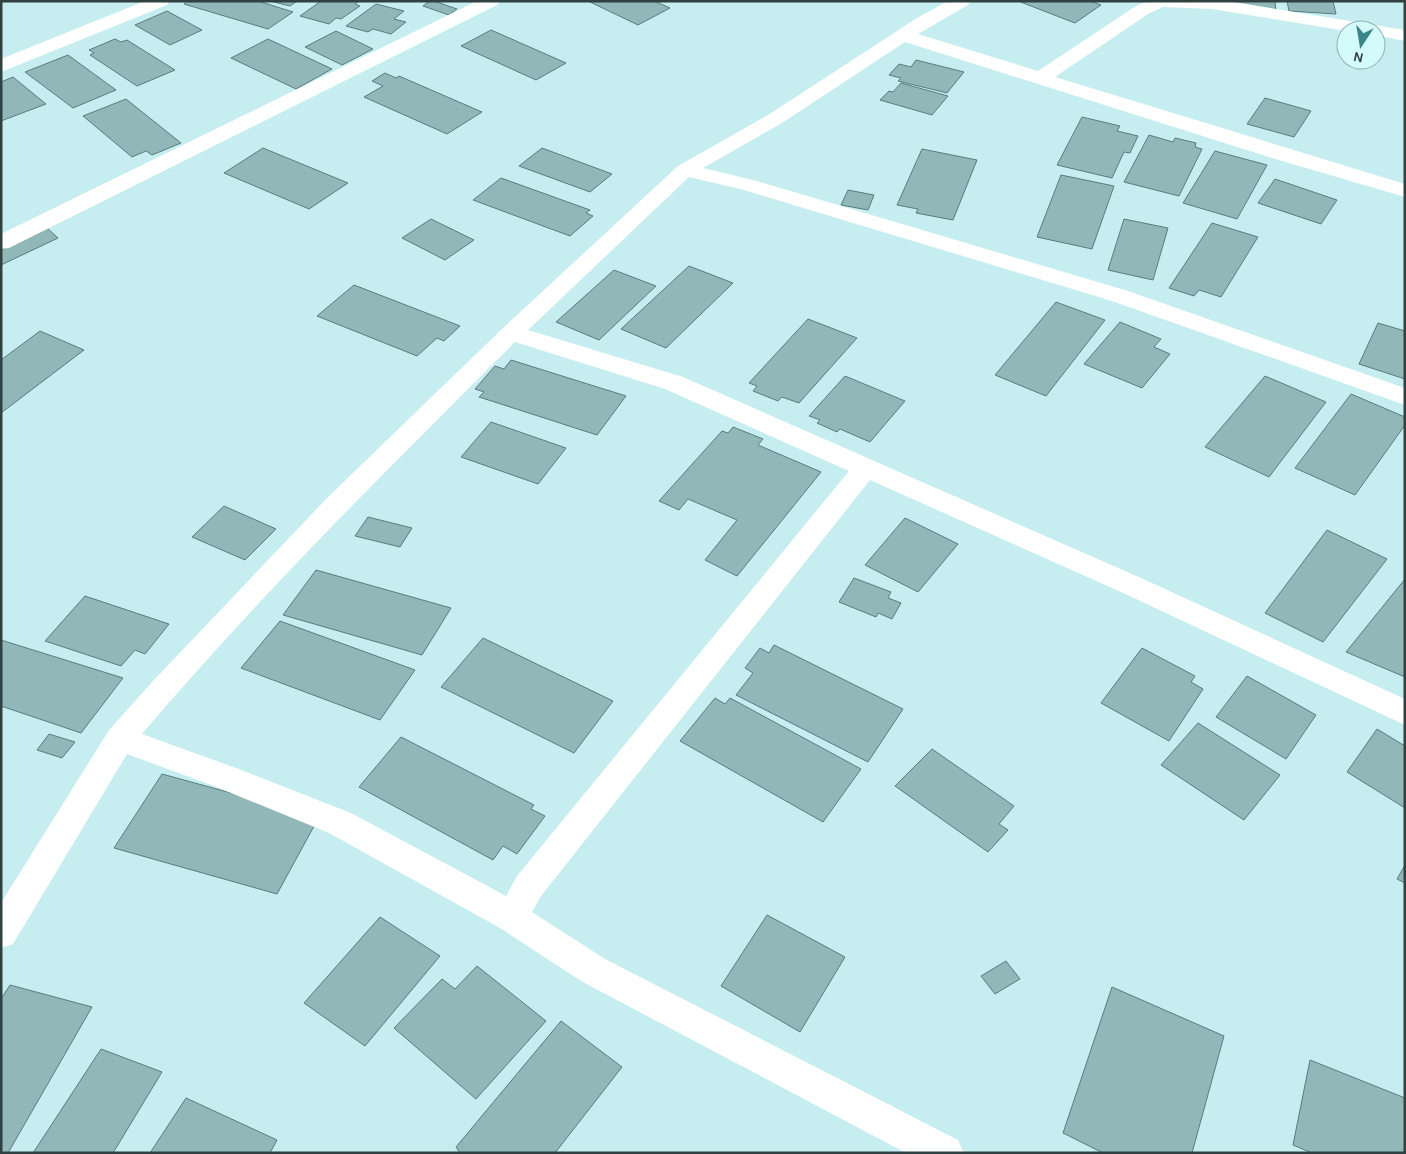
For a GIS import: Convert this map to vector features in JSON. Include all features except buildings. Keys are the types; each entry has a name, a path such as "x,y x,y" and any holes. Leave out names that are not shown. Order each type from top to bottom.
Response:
{"street":[{"path":"1,66 161,1"},
{"path":"1,243 491,1"},
{"path":"1,933 120,739 163,689 337,504 511,333 685,170 776,119 903,35 962,1"},
{"path":"1042,77 1142,10 1161,2 1212,4 1336,24"},
{"path":"1386,32 1405,36"},
{"path":"903,35 1042,77 1300,161 1405,191"},
{"path":"685,170 750,185 1120,296 1405,397"},
{"path":"511,333 674,384 1131,585 1405,713"},
{"path":"512,916 529,886 866,468"},
{"path":"120,739 225,777 340,823 512,916 592,970 945,1153"}]}
